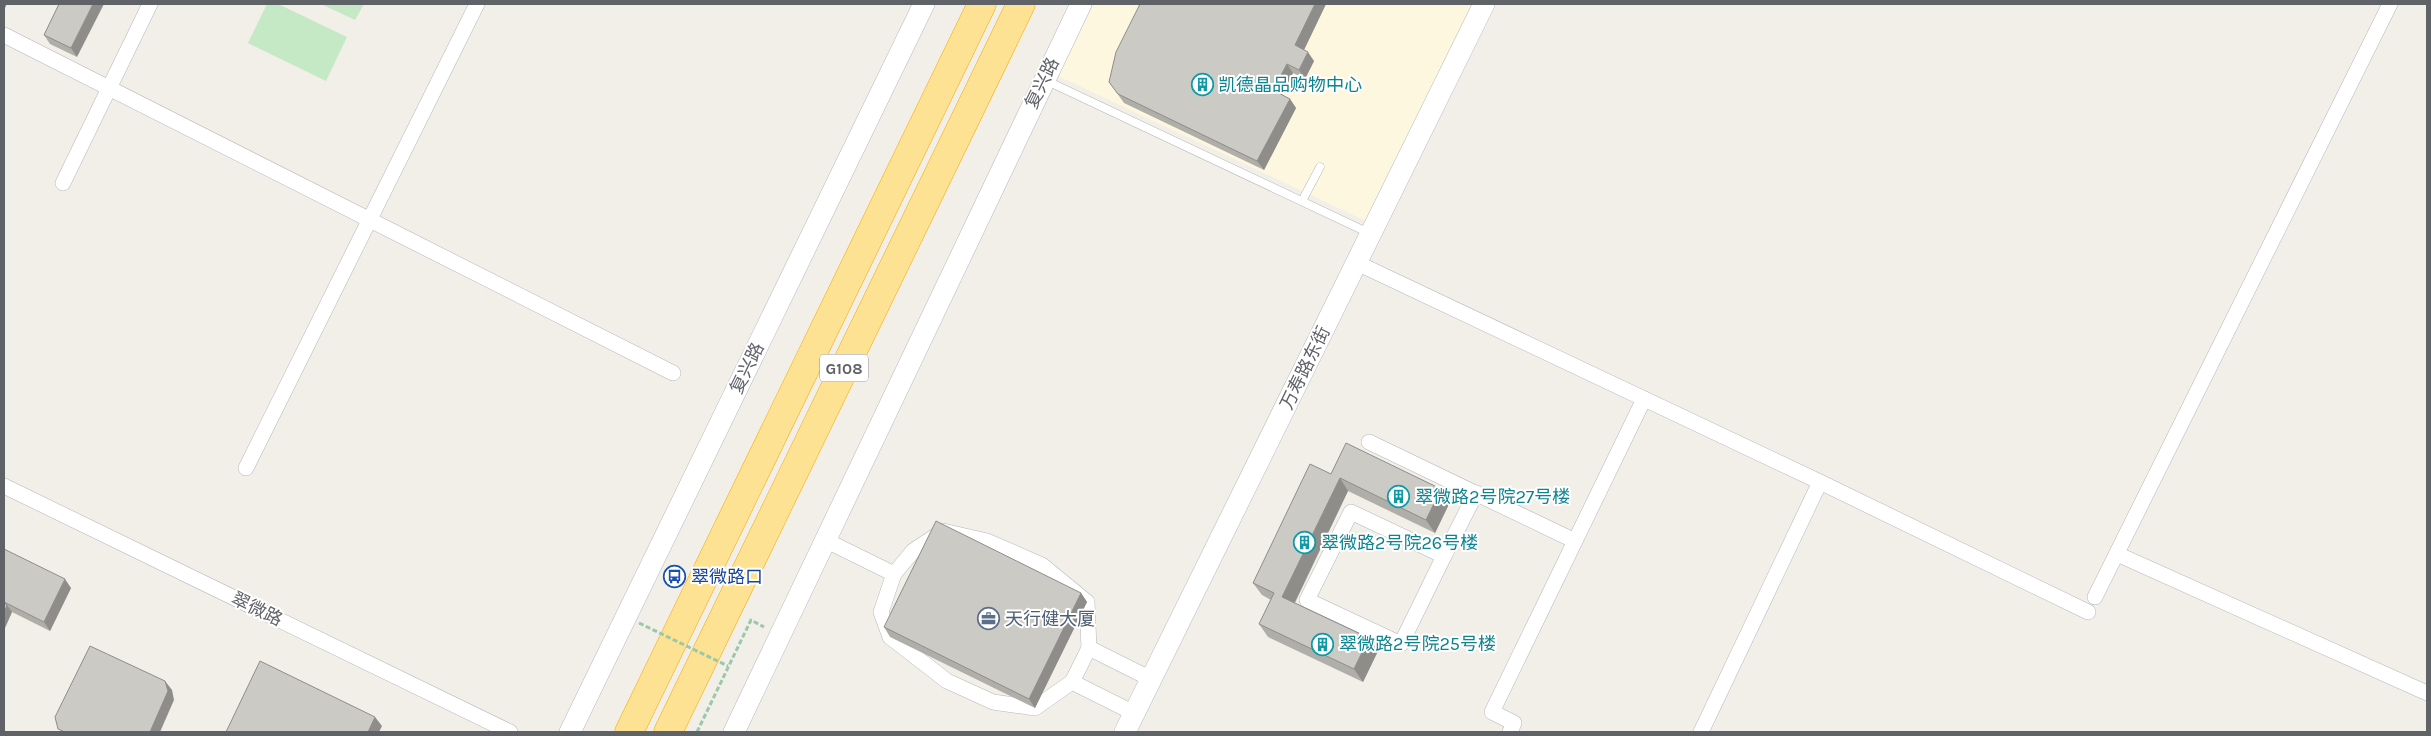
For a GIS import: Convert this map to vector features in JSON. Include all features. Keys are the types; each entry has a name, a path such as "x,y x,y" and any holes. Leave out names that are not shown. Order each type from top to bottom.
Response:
{"highway":[{"name":"G108","path":"629,732 982,4"},
{"name":"G108","path":"668,732 1022,4"}],"street":[{"path":"63,183 150,4"},
{"path":"246,468 368,219 477,4"},
{"name":"复兴路","path":"570,732 924,4"},
{"name":"复兴路","path":"734,732 1081,4"},
{"name":"万寿路东街","path":"1125,732 1484,4"},
{"path":"2096,597 2390,4"},
{"path":"4,35 673,373"},
{"path":"1357,263 1820,482 2088,612"},
{"path":"1510,732 1514,723 1492,712 1644,399"},
{"path":"1369,442 1575,541"},
{"path":"1701,732 1820,482"},
{"name":"翠微路","path":"4,486 510,732"},
{"path":"1444,556 1351,512 1307,600 1401,644 1476,493"},
{"path":"943,530 987,541 1042,565 1087,602 1089,648 1072,682 1035,708 993,702 948,681 890,636 881,612 894,574 913,551 943,530"},
{"path":"825,540 894,574"},
{"path":"2117,554 2427,693"},
{"path":"1089,648 1151,679"},
{"path":"1072,682 1134,713"}],"lane":[{"path":"1044,79 1371,234"},
{"path":"1302,201 1320,167"}],"path":[{"path":"696,732 751,620"},
{"path":"639,623 728,666"}],"shaded area":[{"name":"凯德晶品购物中心","path":"1094,4 1472,4 1366,221 1058,76"}],"green space":[{"path":"267,4 278,4 347,37 326,81 248,43"},
{"path":"321,4 364,4 355,20"}],"building":[{"path":"59,4 93,4 71,48 44,35"},
{"name":"凯德晶品购物中心","path":"1140,4 1315,4 1295,45 1308,52 1299,70 1287,64 1273,90 1290,99 1257,161 1118,94 1109,82 1116,52"},
{"path":"1346,443 1441,489 1426,520 1340,478 1282,597 1369,638 1354,669 1259,624 1274,593 1253,583 1310,464 1331,474"},
{"name":"天行健大厦","path":"936,521 1081,593 1029,699 884,627"},
{"path":"4,549 65,579 44,622 4,602"},
{"path":"90,646 165,681 168,691 150,732 65,732 58,729 55,717"},
{"path":"260,661 375,717 368,732 226,732"}],"place":[{"name":"凯德晶品购物中心","path":"1202,85"},
{"name":"翠微路2号院27号楼","path":"1399,497"},
{"name":"翠微路2号院26号楼","path":"1305,543"},
{"name":"翠微路口","path":"675,577"},
{"name":"天行健大厦","path":"989,619"},
{"name":"翠微路2号院25号楼","path":"1323,644"}]}
